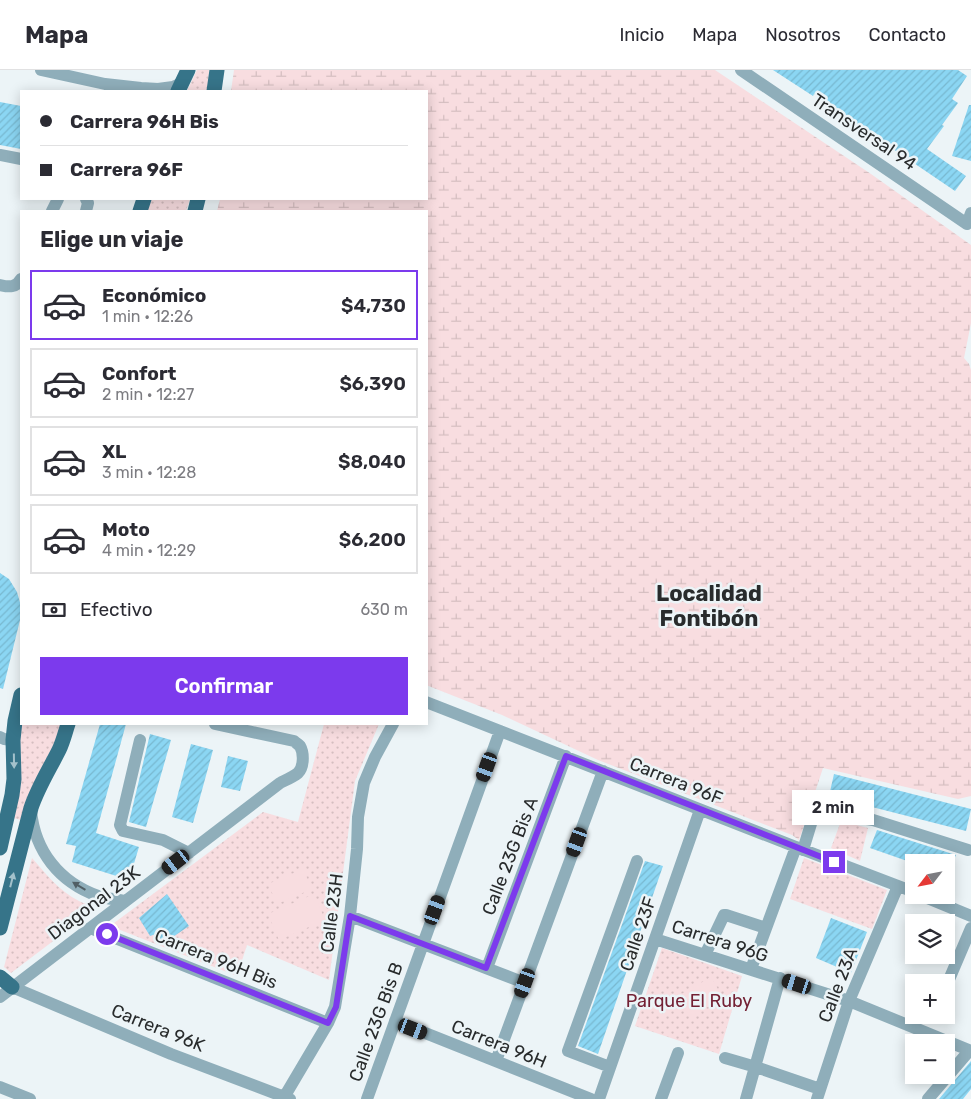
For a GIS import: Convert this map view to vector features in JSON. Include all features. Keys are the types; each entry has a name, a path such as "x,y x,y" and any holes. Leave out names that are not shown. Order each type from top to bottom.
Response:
{"main road":[{"path":"214,90 216,70"},
{"path":"0,848 14,779 7,738 16,721 20,700"},
{"path":"0,928 36,792 59,749 68,725"},
{"path":"0,977 12,987"}],"street":[{"path":"41,70 105,84 158,89 173,87 182,81"},
{"name":"Transversal 94","path":"740,70 969,218"},
{"path":"105,84 117,90"},
{"path":"0,155 20,159"},
{"path":"0,285 14,286 20,280"},
{"name":"Carrera 96F","path":"428,703 905,889"},
{"name":"Diagonal 23K","path":"0,996 280,783 300,770 302,752 294,741 220,725"},
{"name":"Calle 23H","path":"286,1098 336,1007 350,916 357,849 358,817 364,783 375,757 392,725"},
{"name":"Calle 23G Bis B","path":"367,1099 500,731"},
{"path":"140,740 120,824 121,828 123,831 163,840 189,853"},
{"name":"Calle 23G Bis A","path":"486,968 566,756"},
{"path":"496,1062 602,771"},
{"path":"31,808 32,825 36,838 54,867 82,889 100,896 125,901"},
{"name":"Calle 23F","path":"599,1099 700,810"},
{"path":"750,969 799,848 814,814 818,811 873,820 968,850"},
{"path":"610,1067 568,1051 637,862"},
{"name":"Calle 23A","path":"819,1094 849,1001 898,886"},
{"path":"942,904 971,916"},
{"path":"705,955 724,915 766,928"},
{"path":"350,916 525,983"},
{"name":"Carrera 96H Bis","path":"90,928 328,1023"},
{"path":"951,974 971,928"},
{"name":"Carrera 96G","path":"655,938 849,1001 970,1051"},
{"path":"746,1099 780,978"},
{"name":"Carrera 96K","path":"12,987 171,1054 286,1098"},
{"name":"Carrera 96H","path":"395,1021 591,1099"},
{"path":"928,1099 970,1051"},
{"path":"661,1099 678,1053"},
{"path":"725,1058 756,1067 819,1094"},
{"path":"0,1087 30,1099"}],"green space":[{"path":"197,70 209,70 208,90 187,90"},
{"path":"234,70 715,70 871,174 971,245 971,323 964,358 971,370 971,796 958,799 823,768 799,840 792,835 598,760 502,715 428,686 428,210 217,210 220,200 428,200 428,90 231,90"},
{"path":"150,200 190,200 186,210 147,210"},
{"path":"21,725 61,725 53,748 21,820 13,818"},
{"path":"324,725 379,725 355,781 329,980 247,945 237,976 110,926 263,812 298,822"},
{"path":"841,821 868,828 860,861 831,848"},
{"path":"32,858 53,882 65,892 81,902 98,907 11,973 4,967"},
{"path":"804,858 887,890 872,929 790,899"},
{"path":"303,869 312,889 277,904 268,884"},
{"path":"314,894 325,920 279,940 268,914"},
{"name":"Parque El Ruby","path":"662,948 742,976 719,1054 635,1026"},
{"path":"711,977 723,998 690,1017 678,996"}],"building":[{"path":"773,70 958,70 967,76 952,99 958,103 927,149 966,176 955,191 837,111 836,113 814,94 813,96"},
{"path":"0,102 20,106 20,149 0,145"},
{"path":"969,105 971,105 971,161 952,156"},
{"path":"0,573 9,579 17,592 20,602 20,620 3,689 0,688"},
{"path":"100,725 126,725 96,833 139,847 129,880 72,862 76,846 66,844"},
{"path":"150,734 171,740 146,827 129,822"},
{"path":"191,744 213,750 193,823 172,817"},
{"path":"228,756 248,761 240,791 221,787"},
{"path":"834,774 971,809 966,831 829,796"},
{"path":"877,830 953,854 905,854 905,860 870,848"},
{"path":"645,861 663,866 598,1054 578,1046"},
{"path":"167,894 189,926 164,943 156,934 150,936 139,918"},
{"path":"831,918 867,932 851,973 816,958"},
{"path":"971,1061 971,1089 963,1099 939,1099 952,1084 955,1084 955,1080"}],"district":[{"name":"Localidad Fontibón","path":"709,606"}],"route":[{"path":"107,934 328,1023 336,1007 350,916 486,968 566,756 834,862"}]}
